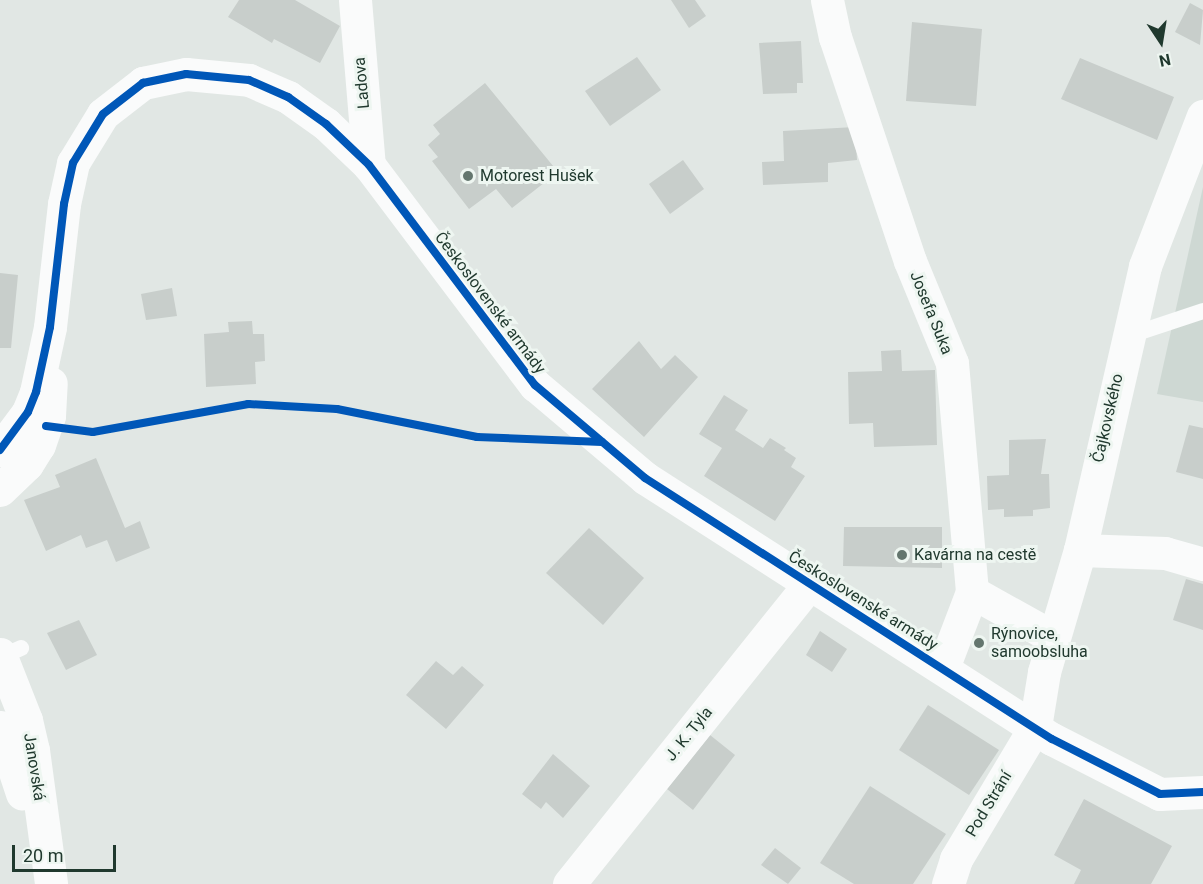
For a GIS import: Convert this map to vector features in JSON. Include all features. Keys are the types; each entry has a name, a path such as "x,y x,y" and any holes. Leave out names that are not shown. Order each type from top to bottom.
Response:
{"street":[{"name":"Josefa Suka","path":"827,0 835,37 910,261 952,363 972,592 943,668"},
{"name":"Ladova","path":"353,1 369,165"},
{"name":"Československé armády","path":"0,450 28,412 36,392 50,327 64,204 73,163 103,114 144,83 186,74 249,80 288,97 316,117 369,165 535,385 645,478 1035,727 1140,786 1160,794 1197,797"},
{"name":"Čajkovského","path":"1035,727 1053,636 1080,550 1145,266 1203,116"},
{"name":"Československé armády","path":"0,490 27,464 46,426 52,391 50,327"},
{"path":"1080,550 1165,553 1203,564"},
{"name":"J. K. Tyla","path":"569,884 810,583"},
{"path":"972,592 1053,636"},
{"name":"Janovská","path":"8,653 33,750 49,884"},
{"name":"Janovská","path":"0,727 49,884"},
{"name":"Pod Strání","path":"948,884 956,859 1035,727"}],"lane":[{"path":"1128,336 1203,311"}],"shaded area":[{"path":"1203,187 1203,402 1157,394"}],"building":[{"path":"239,0 295,0 340,26 320,63 274,39 272,43 228,17"},
{"path":"671,0 695,0 706,16 689,28"},
{"path":"1190,3 1203,10 1200,45 1175,32"},
{"path":"912,22 982,29 976,106 906,101"},
{"path":"801,41 803,83 797,83 797,93 763,94 759,43"},
{"path":"637,57 661,90 610,126 585,91"},
{"path":"1080,58 1174,97 1157,140 1061,99"},
{"path":"485,83 558,172 512,208 496,189 469,209 432,161 438,157 428,145 440,134 433,125"},
{"path":"855,127 857,160 828,163 828,182 763,185 762,162 784,161 783,131"},
{"path":"683,160 704,189 670,214 649,184"},
{"path":"0,273 18,275 11,348 0,348"},
{"path":"172,288 177,316 146,320 141,294"},
{"path":"252,321 253,334 264,334 265,361 255,362 256,384 206,387 204,334 229,332 228,322"},
{"path":"639,341 661,369 675,355 698,377 644,437 592,389"},
{"path":"901,350 902,371 935,370 937,445 874,447 873,423 849,424 848,372 882,371 881,351"},
{"path":"724,395 748,410 735,430 763,448 770,438 786,448 784,450 796,458 791,467 805,476 775,521 704,476 722,448 699,434"},
{"path":"1189,425 1203,428 1203,479 1176,472"},
{"path":"1046,439 1041,474 1049,474 1050,508 1033,510 1033,516 1004,517 1004,509 988,510 987,476 1009,475 1009,440"},
{"path":"96,458 125,528 140,521 150,548 116,562 107,540 86,548 81,535 46,551 24,500 60,487 55,475"},
{"path":"844,527 942,527 942,568 843,566"},
{"path":"589,528 644,578 603,625 546,573"},
{"path":"1186,579 1203,584 1203,630 1173,620"},
{"path":"79,620 97,655 66,670 47,633"},
{"path":"820,631 847,649 832,672 806,655"},
{"path":"436,661 453,675 462,666 484,685 446,729 406,695"},
{"path":"928,705 999,750 969,795 899,750"},
{"path":"710,735 735,755 693,810 667,789"},
{"path":"553,754 590,786 563,818 546,802 541,809 522,794"},
{"path":"870,786 946,834 913,884 854,884 820,863"},
{"path":"1084,799 1172,846 1151,884 1074,884 1081,870 1054,855"},
{"path":"775,848 801,868 788,884 761,865"}],"cycle path":[{"path":"0,450 28,412 36,392 50,327 64,204 73,163 103,114 143,83 186,74 249,80 288,97 326,124 369,165 535,385 645,478 1052,739 1160,794 1203,792"},
{"path":"46,426 93,432 248,404 337,409 477,437 602,442"}],"place":[{"name":"Motorest Hušek","path":"468,176"},
{"name":"Kavárna na cestě","path":"902,555"},
{"name":"Rýnovice, samoobsluha","path":"979,643"}]}
